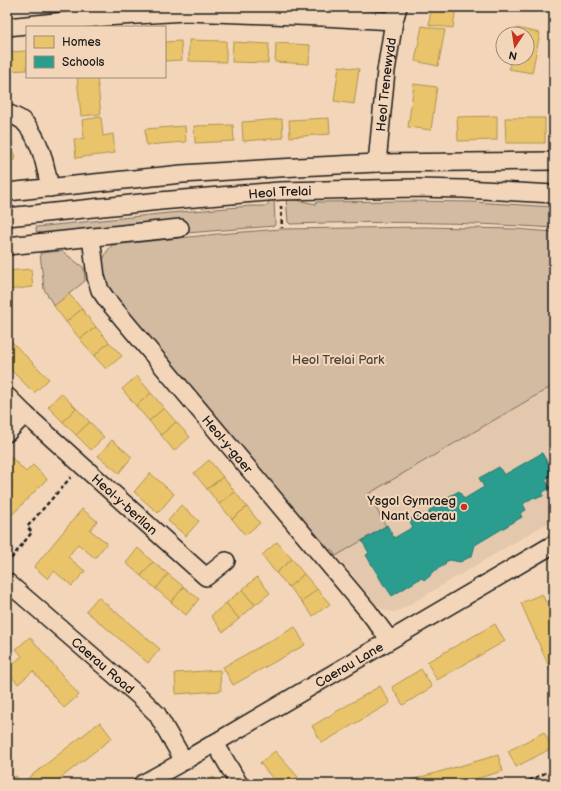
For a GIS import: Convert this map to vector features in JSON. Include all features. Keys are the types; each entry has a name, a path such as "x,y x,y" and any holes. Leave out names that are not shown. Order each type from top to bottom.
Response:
{"street":[{"path":"7,27 105,17 185,12 322,17 396,14"},
{"name":"Heol Trenewydd","path":"377,163 386,70 396,14"},
{"path":"7,113 23,121 35,137 42,153 50,188"},
{"name":"Heol Trelai","path":"7,192 182,174 377,163 554,161"},
{"name":"Heol Trelai","path":"7,217 160,201 280,191 415,188 554,194"},
{"path":"7,246 180,228"},
{"name":"Heol-y-gaer","path":"91,237 96,277 100,290 107,300 368,611 389,640"},
{"name":"Heol-y-berllan","path":"7,396 81,465 206,577 226,561"},
{"path":"7,432 25,414"},
{"name":"Caerau Lane","path":"142,784 215,743 389,640 553,548"},
{"name":"Caerau Road","path":"7,582 140,697 156,714 184,761"},
{"path":"215,743 239,784"}],"path":[{"path":"7,564 32,532 27,527 81,465"},
{"path":"523,784 547,772 554,774"}],"shaded area":[{"name":"Ysgol Gymraeg Nant Caerau","path":"554,385 554,519 402,609 394,612 382,609 336,556 385,526 368,494"}],"green space":[{"path":"274,198 274,226 187,233 184,221 37,237 36,227 169,213 267,206 270,199"},
{"path":"286,198 316,204 316,202 412,201 473,202 554,207 554,228 488,224 422,223 290,224 288,222"},
{"name":"Heol Trelai Park","path":"424,227 516,229 554,232 554,385 368,494 386,526 336,556 331,549 328,552 107,287 103,270 103,260 112,245 218,234 281,229"},
{"path":"62,251 84,268 85,281 54,306 44,289 40,253"}],"building: Homes":[{"path":"431,7 456,7 453,28 429,25"},
{"path":"422,26 445,30 438,66 415,61"},
{"path":"535,32 540,33 535,58"},
{"path":"189,40 226,41 226,62 189,61"},
{"path":"181,41 182,60 166,61 166,42"},
{"path":"233,42 269,44 268,63 232,62"},
{"path":"276,43 310,45 309,64 275,62"},
{"path":"26,51 26,70 7,71 7,52"},
{"path":"339,66 359,69 354,104 334,101"},
{"path":"510,66 533,66 532,73 509,69"},
{"path":"77,78 97,78 101,114 81,116"},
{"path":"414,84 437,87 431,130 408,127"},
{"path":"497,116 497,140 458,141 457,117"},
{"path":"101,117 103,136 113,134 115,153 76,158 74,139 84,138 82,120"},
{"path":"329,118 330,134 290,137 289,120"},
{"path":"505,118 545,118 545,143 506,143"},
{"path":"282,119 283,138 243,141 242,122"},
{"path":"233,125 234,141 195,143 194,126"},
{"path":"185,126 186,142 146,145 145,129"},
{"path":"12,141 15,160 7,161 7,142"},
{"path":"31,269 33,287 7,290 7,271"},
{"path":"69,294 82,309 66,322 54,306"},
{"path":"82,309 96,327 80,339 66,322"},
{"path":"96,327 109,342 94,356 80,339"},
{"path":"7,337 49,379 34,393 7,366"},
{"path":"109,342 122,356 106,369 94,356"},
{"path":"137,376 151,393 136,406 122,389"},
{"path":"61,393 76,408 63,422 48,407"},
{"path":"151,393 164,408 149,421 136,406"},
{"path":"76,408 90,422 76,435 63,422"},
{"path":"164,408 176,422 161,435 149,421"},
{"path":"90,422 104,437 91,450 76,435"},
{"path":"176,422 190,437 174,451 161,435"},
{"path":"112,440 132,457 119,473 98,456"},
{"path":"11,457 26,472 33,465 47,479 7,520 7,492 13,486 7,480 7,460"},
{"path":"209,460 223,477 207,489 194,473"},
{"path":"150,473 174,494 158,513 134,492"},
{"path":"223,477 235,492 219,504 207,489"},
{"path":"235,492 247,507 232,519 219,504"},
{"path":"181,505 199,521 186,536 168,521"},
{"path":"247,507 260,523 245,535 232,519"},
{"path":"82,509 97,521 90,530 107,543 95,558 78,544 68,557 85,571 72,586 54,571 48,579 34,567"},
{"path":"277,542 292,559 276,573 262,555"},
{"path":"138,548 153,562 141,576 126,563"},
{"path":"292,559 304,574 289,587 276,573"},
{"path":"153,562 168,574 156,589 141,576"},
{"path":"168,574 184,587 171,602 156,589"},
{"path":"304,574 317,589 302,602 289,587"},
{"path":"257,577 270,593 255,605 242,590"},
{"path":"184,587 199,599 186,615 171,602"},
{"path":"317,589 330,604 313,616 302,602"},
{"path":"242,590 255,605 239,619 226,603"},
{"path":"542,594 554,620 554,678 521,603"},
{"path":"98,597 160,649 148,663 86,611"},
{"path":"226,603 239,619 223,632 211,616"},
{"path":"495,624 505,641 437,680 427,662"},
{"path":"295,627 305,645 233,685 223,667"},
{"path":"30,637 79,695 64,708 33,671 18,684 7,671 7,669 22,656 16,649"},
{"path":"421,669 432,687 403,705 392,687"},
{"path":"220,670 221,691 176,694 175,673"},
{"path":"380,686 390,703 322,743 312,726"},
{"path":"100,722 112,738 53,784 7,784 16,776 22,783"},
{"path":"544,732 552,748 516,767 508,751"},
{"path":"275,751 298,777 290,784 277,784 260,763"},
{"path":"498,755 503,771 458,784 412,784 411,780"},
{"path":"214,777 218,784 202,784"}],"building: Schools":[{"path":"542,453 554,474 545,479 550,488 543,492 543,496 537,498 534,497 523,504 526,510 520,513 522,517 475,545 472,556 460,562 450,560 445,562 446,564 431,573 425,580 421,578 392,596 366,555 369,553 362,541 387,525 394,538 413,527 409,520 422,513 426,520 430,510 440,504 453,506 448,497 459,491 464,499 484,487 479,478 499,467 504,475"}],"place":[{"name":"Ysgol Gymraeg Nant Caerau","path":"464,507"}]}
